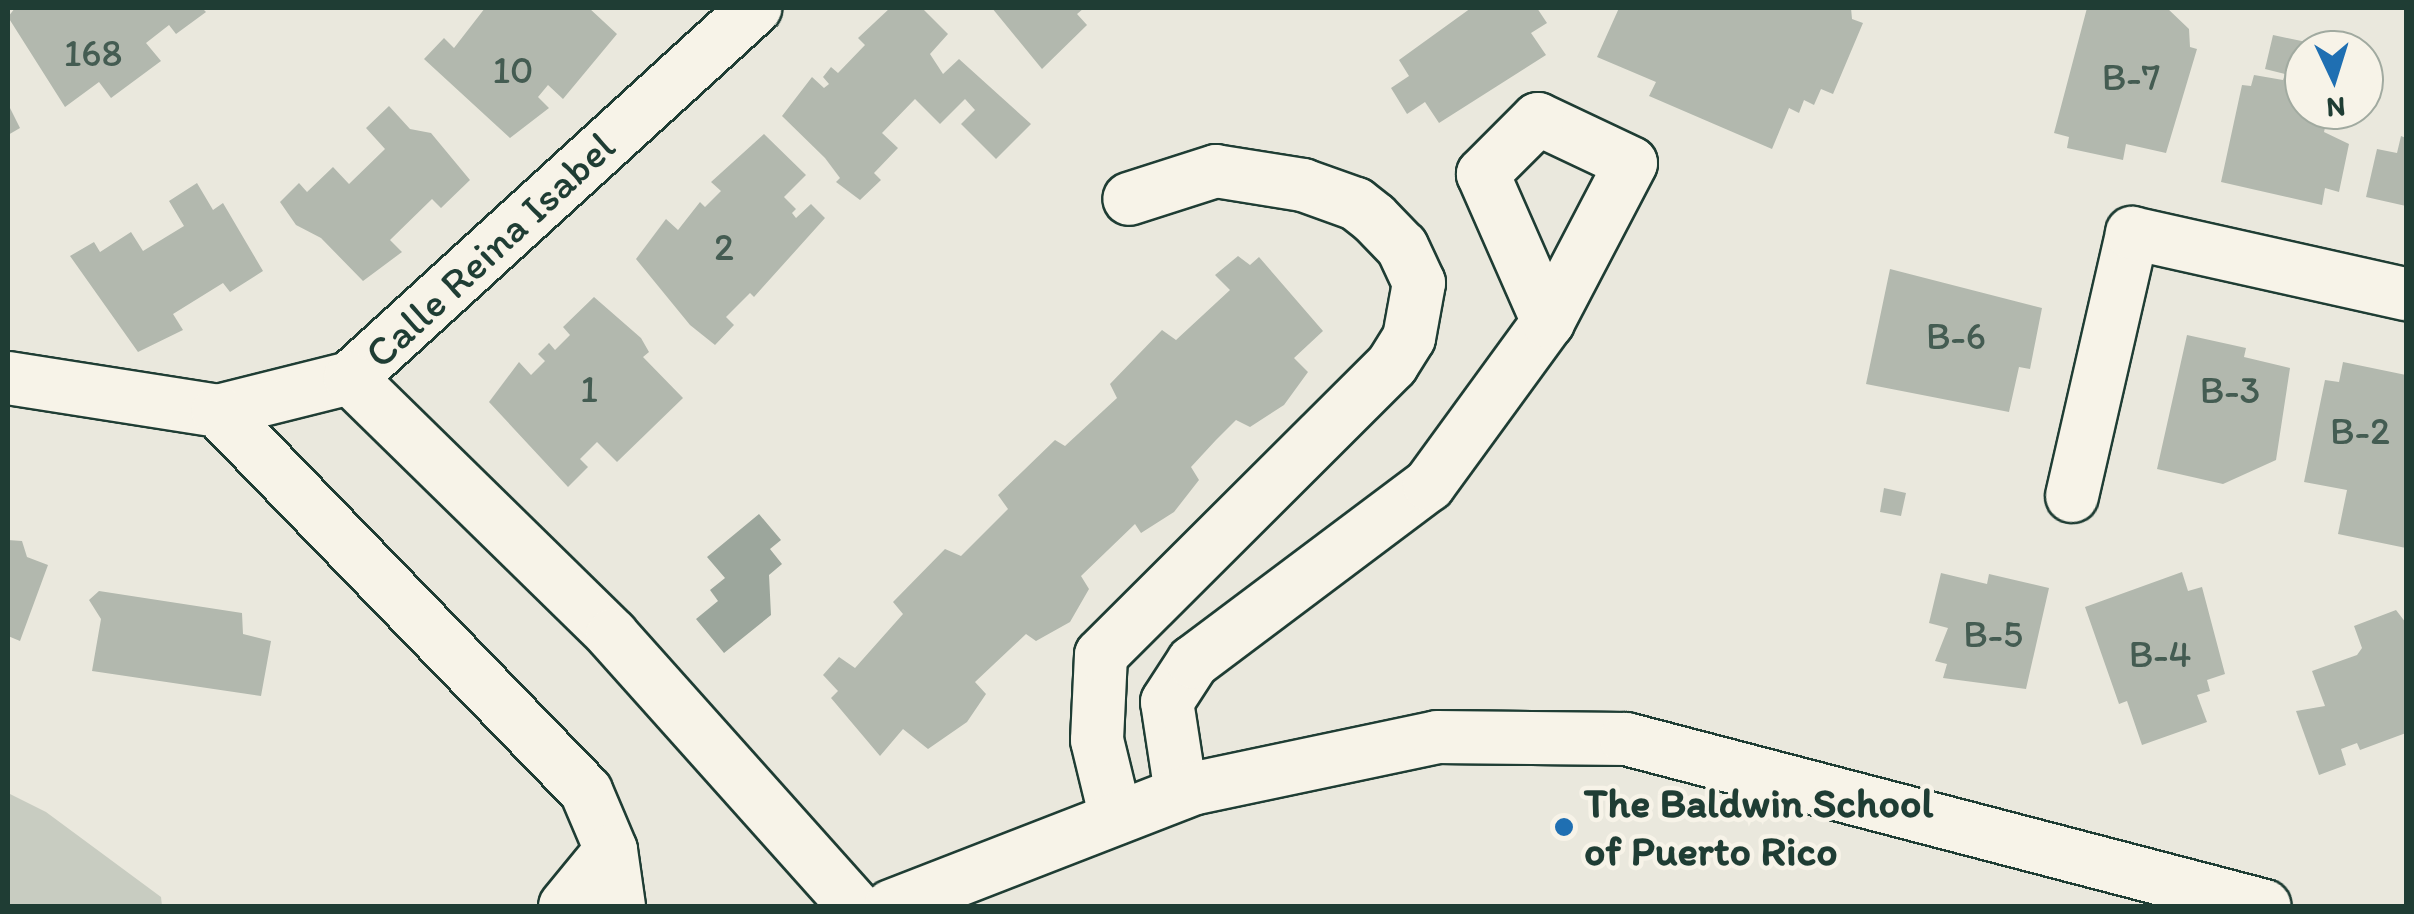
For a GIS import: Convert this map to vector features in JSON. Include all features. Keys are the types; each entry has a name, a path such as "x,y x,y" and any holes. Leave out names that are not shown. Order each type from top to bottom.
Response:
{"street":[{"name":"Calle Reina Isabel","path":"8,378 218,411 350,378 755,8"},
{"path":"1116,818 1097,740 1101,655 1392,365 1409,338 1419,283 1402,246 1365,211 1302,184 1216,171 1128,199"},
{"path":"2072,496 2132,233 2406,294"},
{"path":"1181,793 1167,702 1194,662 1429,486 1548,322"},
{"name":"Calle Reina Isabel","path":"350,378 612,635 854,906"},
{"path":"218,411 586,791 611,850 619,906"},
{"path":"891,906 1181,793 1437,737 1626,739 2265,906"},
{"path":"565,906 611,850"}],"shaded area":[{"path":"759,514 781,540 770,549 782,564 769,575 771,615 724,653 696,619 718,601 710,590 725,578 707,557"},
{"path":"8,793 46,812 161,897 162,906 8,906"}],"building":[{"path":"15,8 202,8 206,12 176,34 169,25 146,43 161,61 111,98 99,82 65,107 8,17"},
{"path":"485,8 589,8 617,34 563,99 548,85 538,97 549,108 510,138 424,59 444,38 454,48"},
{"path":"890,8 922,8 948,34 930,54 943,74 959,59 1031,124 996,159 961,124 975,110 965,99 940,124 915,99 882,133 898,148 874,173 881,180 860,200 836,182 840,178 825,158 782,116 812,77 824,88 829,84 823,77 831,67 838,73 865,45 858,38"},
{"path":"992,8 1084,8 1077,14 1087,25 1042,69"},
{"path":"1471,8 1537,8 1547,23 1531,33 1546,55 1439,123 1425,102 1407,114 1391,88 1409,76 1399,60"},
{"path":"1619,8 1851,8 1852,19 1863,23 1833,94 1821,89 1814,105 1804,100 1799,113 1789,108 1772,149 1649,96 1656,82 1597,57"},
{"path":"2087,8 2167,8 2189,29 2190,47 2197,49 2166,153 2126,144 2123,160 2067,148 2069,137 2054,133"},
{"path":"2273,35 2284,37 2284,74 2265,69"},
{"path":"2254,75 2283,80 2284,77 2284,130 2324,130 2349,144 2339,192 2325,188 2322,205 2221,182 2242,85 2251,86"},
{"path":"8,104 20,128 8,135"},
{"path":"389,106 410,129 431,133 470,180 441,208 432,199 390,240 402,252 363,281 321,238 296,225 280,202 299,183 307,192 333,167 349,184 385,149 366,128"},
{"path":"764,134 806,175 784,197 796,209 792,213 796,218 811,204 825,218 754,297 750,293 726,317 734,325 715,345 690,325 636,259 666,219 678,230 700,202 705,207 721,191 711,182"},
{"path":"2401,136 2406,138 2406,206 2366,197 2377,149 2397,153"},
{"path":"197,183 213,210 223,203 263,271 230,292 223,283 173,314 183,330 138,352 70,256 94,242 100,252 131,232 143,251 184,226 169,201"},
{"path":"1238,256 1250,265 1259,257 1323,331 1294,358 1308,372 1284,405 1250,427 1236,420 1216,440 1191,467 1199,480 1174,512 1141,533 1135,524 1081,576 1089,589 1070,622 1036,641 1026,634 975,682 986,694 967,722 928,749 903,729 880,756 831,698 838,691 823,675 839,657 855,668 903,614 893,602 945,549 961,556 1008,509 998,495 1055,440 1065,446 1117,398 1110,384 1162,330 1176,340 1230,290 1215,275"},
{"path":"1890,269 2042,308 2030,369 2019,367 2009,412 1866,384"},
{"path":"594,297 641,338 649,352 643,357 683,398 617,462 597,442 580,459 588,467 568,487 489,402 519,362 531,375 545,361 538,354 549,343 555,350 570,335 563,327"},
{"path":"2187,335 2246,348 2244,357 2290,368 2276,460 2223,484 2157,469"},
{"path":"2343,362 2406,375 2406,548 2338,534 2347,490 2304,482 2325,380 2339,382"},
{"path":"1884,488 1906,493 1901,516 1880,512"},
{"path":"8,540 22,541 27,557 48,565 20,641 8,636"},
{"path":"2182,572 2188,591 2202,587 2225,674 2207,680 2210,691 2197,695 2207,722 2142,745 2127,701 2119,704 2085,607"},
{"path":"1941,573 1987,584 1989,574 2049,588 2026,689 1943,678 1947,664 1935,661 1948,628 1929,623"},
{"path":"99,591 242,613 243,634 271,641 261,696 92,671 101,619 89,600"},
{"path":"2396,610 2406,623 2406,733 2360,750 2357,743 2341,749 2346,765 2319,775 2296,711 2325,706 2312,671 2357,655 2362,648 2354,626"}],"place":[{"name":"The Baldwin School of Puerto Rico","path":"1564,827"}]}
